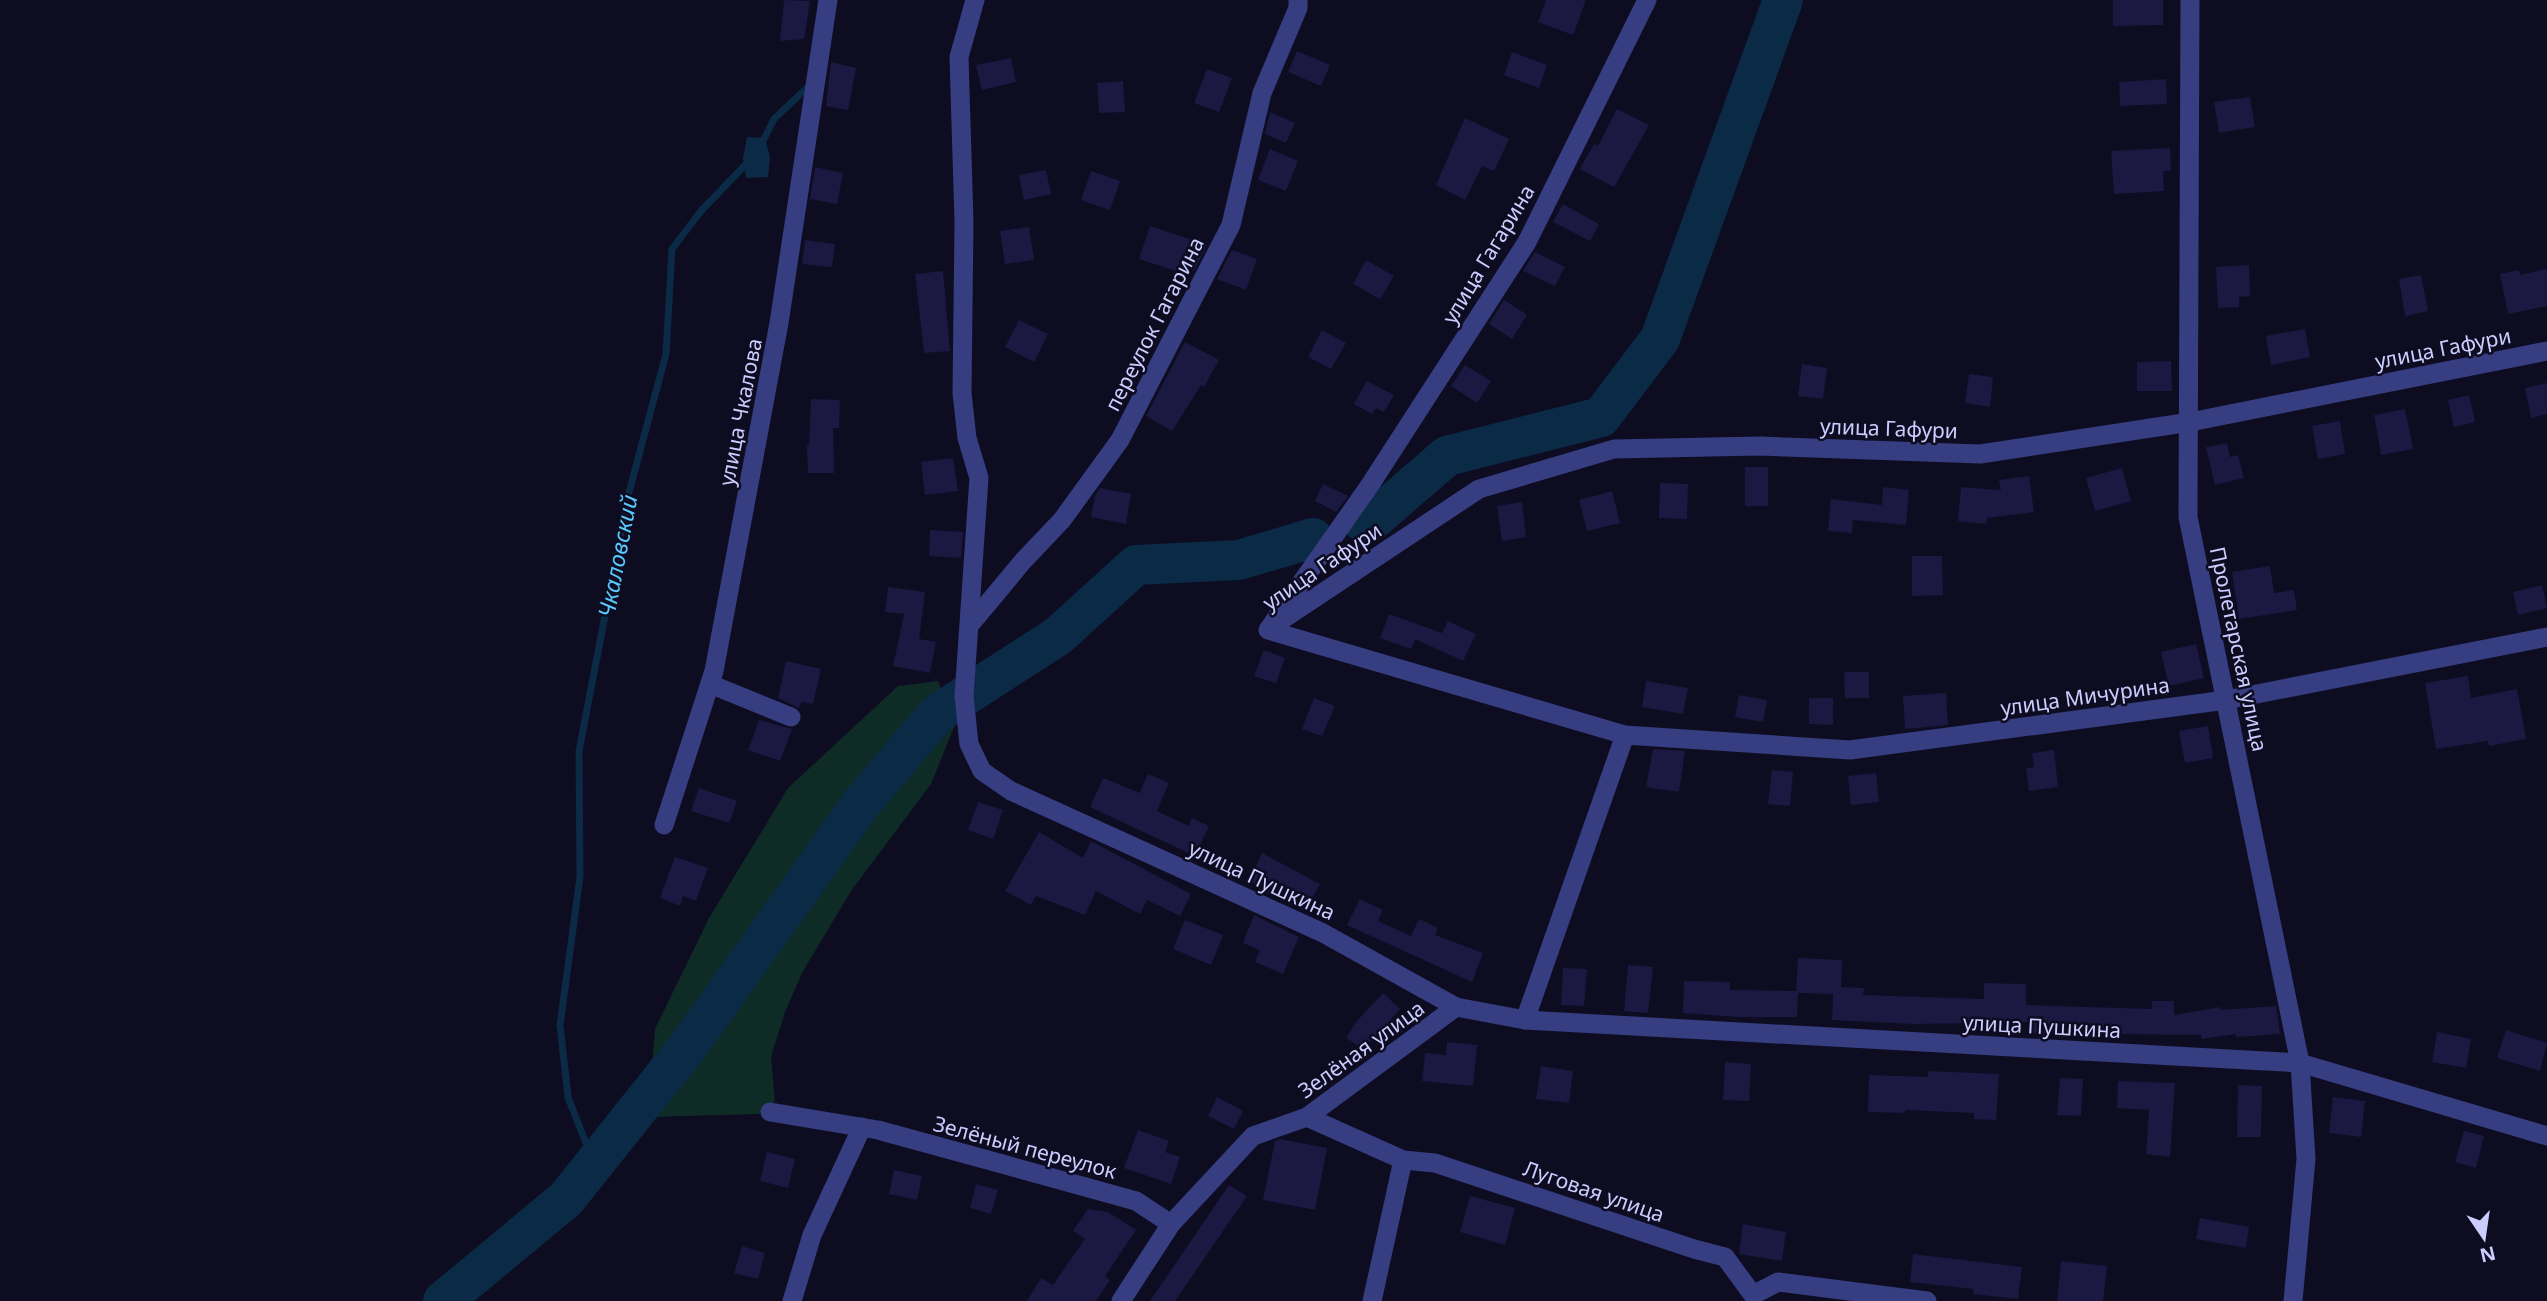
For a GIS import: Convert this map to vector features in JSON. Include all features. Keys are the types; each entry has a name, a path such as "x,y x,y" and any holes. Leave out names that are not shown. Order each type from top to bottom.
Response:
{"street":[{"name":"улица Чкалова","path":"664,825 717,657 779,323 828,0"},
{"path":"969,626 979,478 967,438 962,393 964,222 959,57 975,0"},
{"name":"переулок Гагарина","path":"969,626 1023,561 1062,520 1120,440 1231,225 1262,93 1298,8 1298,0"},
{"name":"улица Гагарина","path":"1268,630 1370,485 1527,242 1647,0"},
{"name":"Пролетарская улица","path":"2190,0 2188,517 2300,1063 2306,1159 2292,1301"},
{"name":"улица Гафури","path":"1268,630 1479,489 1614,449 1760,446 1980,454 2190,422 2547,351"},
{"name":"улица Пушкина","path":"969,626 964,696 967,733 969,744 982,771 1011,791 1323,933 1456,1007 1525,1020 2300,1063 2547,1136"},
{"name":"улица Мичурина","path":"1268,630 1625,735 1850,750 2226,700 2547,637"},
{"path":"710,684 791,717"},
{"path":"1525,1020 1625,735"},
{"name":"Зелёная улица","path":"1121,1301 1171,1224 1253,1136 1307,1117 1456,1007"},
{"name":"Зелёный переулок","path":"770,1112 862,1127 1136,1201 1171,1224"},
{"name":"Луговая улица","path":"1307,1117 1403,1160 1435,1163 1725,1257 1752,1298 1779,1282 1927,1301"},
{"path":"792,1301 812,1235 862,1127"},
{"path":"1372,1301 1403,1160"}],"green space":[{"path":"938,681 955,725 931,784 851,891 802,973 785,1012 771,1057 775,1101 759,1114 648,1117 655,1029 709,918 788,788 898,686"}],"water":[{"path":"747,137 765,138 770,157 768,177 746,178 743,158"}],"building":[{"path":"784,0 810,1 804,39 780,41"},
{"path":"1546,0 1586,0 1573,35 1538,22"},
{"path":"2113,0 2163,0 2163,25 2113,26"},
{"path":"1297,51 1330,65 1321,86 1288,72"},
{"path":"1512,52 1547,65 1539,88 1504,75"},
{"path":"1011,58 1016,82 982,90 976,65"},
{"path":"831,62 856,68 848,110 826,106"},
{"path":"1207,69 1232,78 1219,112 1194,103"},
{"path":"2166,79 2167,104 2120,106 2119,82"},
{"path":"1123,81 1125,112 1099,113 1097,83"},
{"path":"2250,97 2255,127 2219,133 2214,102"},
{"path":"1617,109 1649,125 1614,187 1580,169 1594,144 1598,146"},
{"path":"1270,112 1295,123 1286,143 1265,134"},
{"path":"1465,118 1509,139 1494,171 1482,166 1465,200 1436,185"},
{"path":"2170,148 2171,171 2163,171 2164,191 2114,194 2111,151"},
{"path":"1270,149 1298,161 1286,191 1258,180"},
{"path":"815,167 843,173 837,204 810,199"},
{"path":"1046,170 1051,194 1024,200 1019,175"},
{"path":"1091,171 1120,181 1110,210 1081,200"},
{"path":"1563,204 1599,224 1590,241 1553,222"},
{"path":"1150,226 1207,245 1194,271 1181,266 1179,272 1139,259"},
{"path":"1029,227 1034,260 1005,264 1000,231"},
{"path":"805,240 835,244 832,267 802,264"},
{"path":"1232,250 1257,259 1246,290 1217,279"},
{"path":"1535,252 1565,267 1555,286 1523,271"},
{"path":"1366,260 1394,276 1380,299 1353,284"},
{"path":"2249,265 2250,296 2239,297 2239,307 2218,308 2216,267"},
{"path":"2547,269 2547,306 2508,314 2500,274 2519,270 2520,275"},
{"path":"943,271 950,351 924,353 915,274"},
{"path":"2421,275 2428,311 2405,316 2399,279"},
{"path":"1504,300 1527,315 1512,339 1489,324"},
{"path":"1019,320 1048,334 1034,362 1005,347"},
{"path":"2305,329 2310,357 2271,365 2266,336"},
{"path":"1322,330 1346,343 1331,369 1308,357"},
{"path":"1185,342 1219,360 1204,387 1201,385 1172,431 1146,416"},
{"path":"2171,361 2172,391 2137,391 2137,362"},
{"path":"1802,364 1827,368 1823,399 1798,396"},
{"path":"1465,365 1491,381 1477,403 1451,386"},
{"path":"1969,374 1993,377 1990,407 1965,403"},
{"path":"1367,381 1394,395 1384,412 1376,408 1372,414 1354,404"},
{"path":"2547,383 2547,414 2531,418 2525,388"},
{"path":"2469,395 2475,422 2454,427 2448,400"},
{"path":"811,399 840,400 839,428 833,428 834,473 808,473 807,445"},
{"path":"2405,409 2413,449 2381,455 2374,415"},
{"path":"2340,421 2345,454 2318,459 2312,426"},
{"path":"2227,443 2230,457 2238,455 2244,478 2215,485 2206,447"},
{"path":"953,458 958,491 925,495 921,462"},
{"path":"1745,467 1768,467 1768,506 1745,506"},
{"path":"2122,468 2131,501 2095,511 2086,478"},
{"path":"2029,476 2034,512 1987,518 1986,524 1958,521 1961,487 2001,490 1999,480"},
{"path":"1660,483 1688,484 1687,519 1659,518"},
{"path":"1323,484 1348,496 1336,512 1315,501"},
{"path":"1883,487 1909,490 1906,525 1853,520 1852,533 1828,531 1831,499 1882,505"},
{"path":"1100,488 1131,494 1126,524 1091,517 1095,496"},
{"path":"1612,491 1620,523 1587,531 1579,500"},
{"path":"1522,502 1526,537 1502,541 1497,506"},
{"path":"930,530 963,532 961,558 929,556"},
{"path":"1912,556 1942,556 1943,595 1912,596"},
{"path":"2270,566 2274,593 2294,590 2297,610 2239,619 2232,572"},
{"path":"2542,585 2547,608 2518,615 2513,592"},
{"path":"888,587 925,592 919,639 936,642 930,673 893,666 904,614 885,612"},
{"path":"1389,614 1442,633 1448,621 1476,634 1463,661 1415,639 1411,649 1380,638"},
{"path":"2196,644 2204,678 2169,686 2161,652"},
{"path":"1264,650 1285,658 1276,683 1254,676"},
{"path":"786,661 821,669 813,704 802,702 799,708 778,698"},
{"path":"1844,672 1869,672 1869,698 1845,698"},
{"path":"2468,676 2471,698 2517,689 2526,739 2489,746 2488,741 2436,749 2425,683"},
{"path":"1646,681 1688,688 1683,714 1642,707"},
{"path":"1946,693 1948,725 1905,729 1903,696"},
{"path":"1739,695 1767,700 1763,722 1735,717"},
{"path":"1314,698 1335,706 1322,736 1302,729"},
{"path":"1809,698 1833,698 1833,725 1809,724"},
{"path":"759,720 792,729 780,761 748,750"},
{"path":"2208,726 2213,758 2185,763 2179,731"},
{"path":"1653,749 1685,751 1679,792 1646,787"},
{"path":"2054,750 2058,787 2029,791 2026,768 2034,767 2032,753"},
{"path":"1772,770 1793,772 1790,806 1768,804"},
{"path":"1876,773 1879,802 1851,805 1848,776"},
{"path":"1148,774 1169,783 1157,811 1189,826 1192,818 1209,826 1195,856 1090,807 1103,778 1140,793"},
{"path":"699,788 737,801 729,823 691,811"},
{"path":"978,802 1003,810 993,839 968,830"},
{"path":"1039,832 1083,858 1091,841 1191,894 1180,916 1147,900 1140,914 1096,891 1085,915 1036,896 1031,905 1005,891"},
{"path":"1262,853 1320,884 1305,911 1263,892 1265,888 1249,881"},
{"path":"675,857 708,868 696,901 683,896 680,906 660,898"},
{"path":"1360,899 1383,910 1378,921 1411,936 1419,919 1438,928 1435,935 1483,953 1472,982 1347,925"},
{"path":"1254,915 1299,937 1283,974 1255,962 1260,950 1243,943"},
{"path":"1185,920 1223,935 1211,965 1173,949"},
{"path":"1798,958 1842,960 1841,987 1864,988 1863,995 1984,999 1984,983 2026,984 2026,1005 2152,1009 2152,1001 2174,1001 2174,1015 2220,1007 2220,1010 2276,1006 2280,1034 2236,1037 2236,1034 2202,1039 2201,1035 2033,1033 2034,1022 1914,1024 1832,1020 1833,994 1798,993 1797,1017 1683,1013 1684,981 1730,982 1730,990 1796,991"},
{"path":"1628,965 1653,967 1648,1013 1624,1011"},
{"path":"1563,968 1587,969 1584,1006 1561,1005"},
{"path":"1383,993 1400,1009 1364,1049 1346,1038 1356,1022"},
{"path":"2506,1030 2547,1043 2540,1071 2497,1058"},
{"path":"2437,1032 2471,1039 2466,1068 2432,1062"},
{"path":"1447,1042 1477,1045 1473,1086 1422,1081 1425,1053 1446,1055"},
{"path":"1725,1062 1751,1064 1749,1101 1723,1100"},
{"path":"1541,1066 1573,1071 1569,1103 1536,1099"},
{"path":"1928,1071 1999,1074 1996,1120 1974,1119 1974,1113 1905,1110 1905,1113 1868,1112 1869,1075 1928,1077"},
{"path":"2060,1078 2083,1079 2081,1116 2057,1115"},
{"path":"2118,1081 2175,1083 2170,1157 2146,1154 2149,1110 2117,1108"},
{"path":"2238,1085 2262,1086 2261,1137 2237,1137"},
{"path":"1217,1097 1243,1111 1234,1129 1208,1116"},
{"path":"2333,1097 2365,1101 2361,1137 2329,1133"},
{"path":"1138,1130 1169,1141 1165,1152 1180,1157 1171,1184 1124,1168"},
{"path":"2464,1131 2484,1136 2476,1168 2455,1162"},
{"path":"1280,1139 1327,1148 1315,1210 1263,1200 1275,1141"},
{"path":"767,1152 795,1159 788,1188 760,1181"},
{"path":"894,1170 922,1176 917,1200 889,1194"},
{"path":"976,1184 998,1190 991,1214 970,1208"},
{"path":"1229,1185 1247,1196 1175,1301 1150,1301"},
{"path":"1470,1196 1515,1208 1505,1245 1460,1232"},
{"path":"1088,1209 1108,1212 1136,1230 1105,1276 1110,1280 1096,1301 1027,1301 1041,1278 1053,1285 1085,1239 1073,1231"},
{"path":"2200,1218 2249,1227 2246,1248 2196,1239"},
{"path":"1743,1224 1786,1232 1782,1261 1739,1254"},
{"path":"742,1246 765,1253 758,1279 734,1273"},
{"path":"1913,1254 2022,1267 2018,1299 1973,1294 1974,1289 1910,1282"},
{"path":"2061,1261 2107,1266 2103,1301 2057,1301"}],"waterway":[{"path":"1363,522 1374,519 1447,456 1601,417 1660,339 1783,0"},
{"name":"Чкаловский","path":"761,145 774,119 810,85"},
{"name":"Чкаловский","path":"594,1164 568,1097 560,1025 580,877 579,751 628,496 666,354 672,249 701,211 750,160"},
{"path":"443,1301 566,1199 689,1045 863,801 937,714 1058,636 1136,565 1239,560 1313,538"}]}
